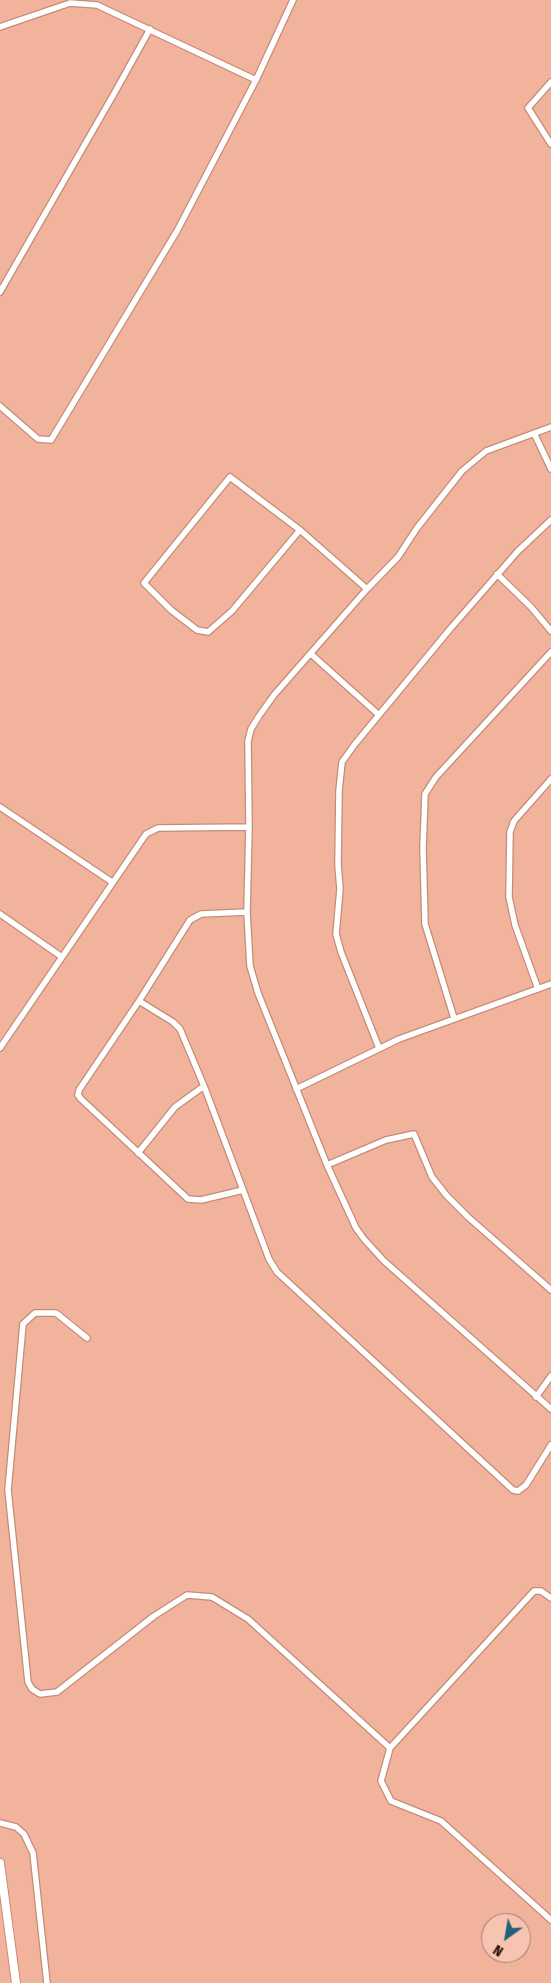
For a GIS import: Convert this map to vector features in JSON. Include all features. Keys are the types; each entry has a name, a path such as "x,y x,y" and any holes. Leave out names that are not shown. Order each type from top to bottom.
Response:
{"street":[{"path":"0,406 38,439 52,440 177,231 256,80 293,0"},
{"path":"0,27 70,3 97,5 256,80"},
{"path":"0,292 150,29"},
{"path":"551,82 528,108 551,144"},
{"path":"551,427 486,451 462,470 398,556 274,695 251,729 248,741 249,827 246,912 250,966 253,978 327,1165 356,1228 374,1251 551,1409"},
{"path":"534,433 551,469"},
{"path":"300,530 232,611 208,632 197,630 170,610 144,583 230,477 300,530 367,589"},
{"path":"378,1048 341,952 336,926 340,890 338,865 339,791 342,762 497,574 551,520"},
{"path":"497,574 551,631"},
{"path":"454,1018 425,924 423,848 425,794 436,778 551,652"},
{"path":"311,654 379,715"},
{"path":"538,988 515,925 509,897 509,840 514,821 551,779"},
{"path":"0,806 112,882"},
{"path":"0,1048 142,838 158,828 249,827"},
{"path":"243,1190 192,1200 185,1197 78,1095 79,1090 139,1002 193,917 201,914 246,912"},
{"path":"0,914 62,957"},
{"path":"296,1088 378,1048 454,1018 551,984"},
{"path":"139,1002 177,1026 204,1086 269,1259 277,1272 508,1487 513,1490 522,1489 551,1445"},
{"path":"138,1153 175,1107 204,1086"},
{"path":"327,1165 386,1140 414,1134 432,1177 447,1196 551,1290"},
{"path":"87,1338 56,1313 35,1313 23,1324 8,1490 28,1682 32,1689 40,1694 57,1692 154,1616 187,1595 212,1597 248,1619 390,1748"},
{"path":"536,1397 551,1376"},
{"path":"551,1598 540,1591 534,1591 390,1748 381,1782 391,1801 441,1821 551,1920"},
{"path":"0,1822 16,1827 24,1834 33,1853 47,1983"},
{"path":"0,1863 16,1983"}]}
